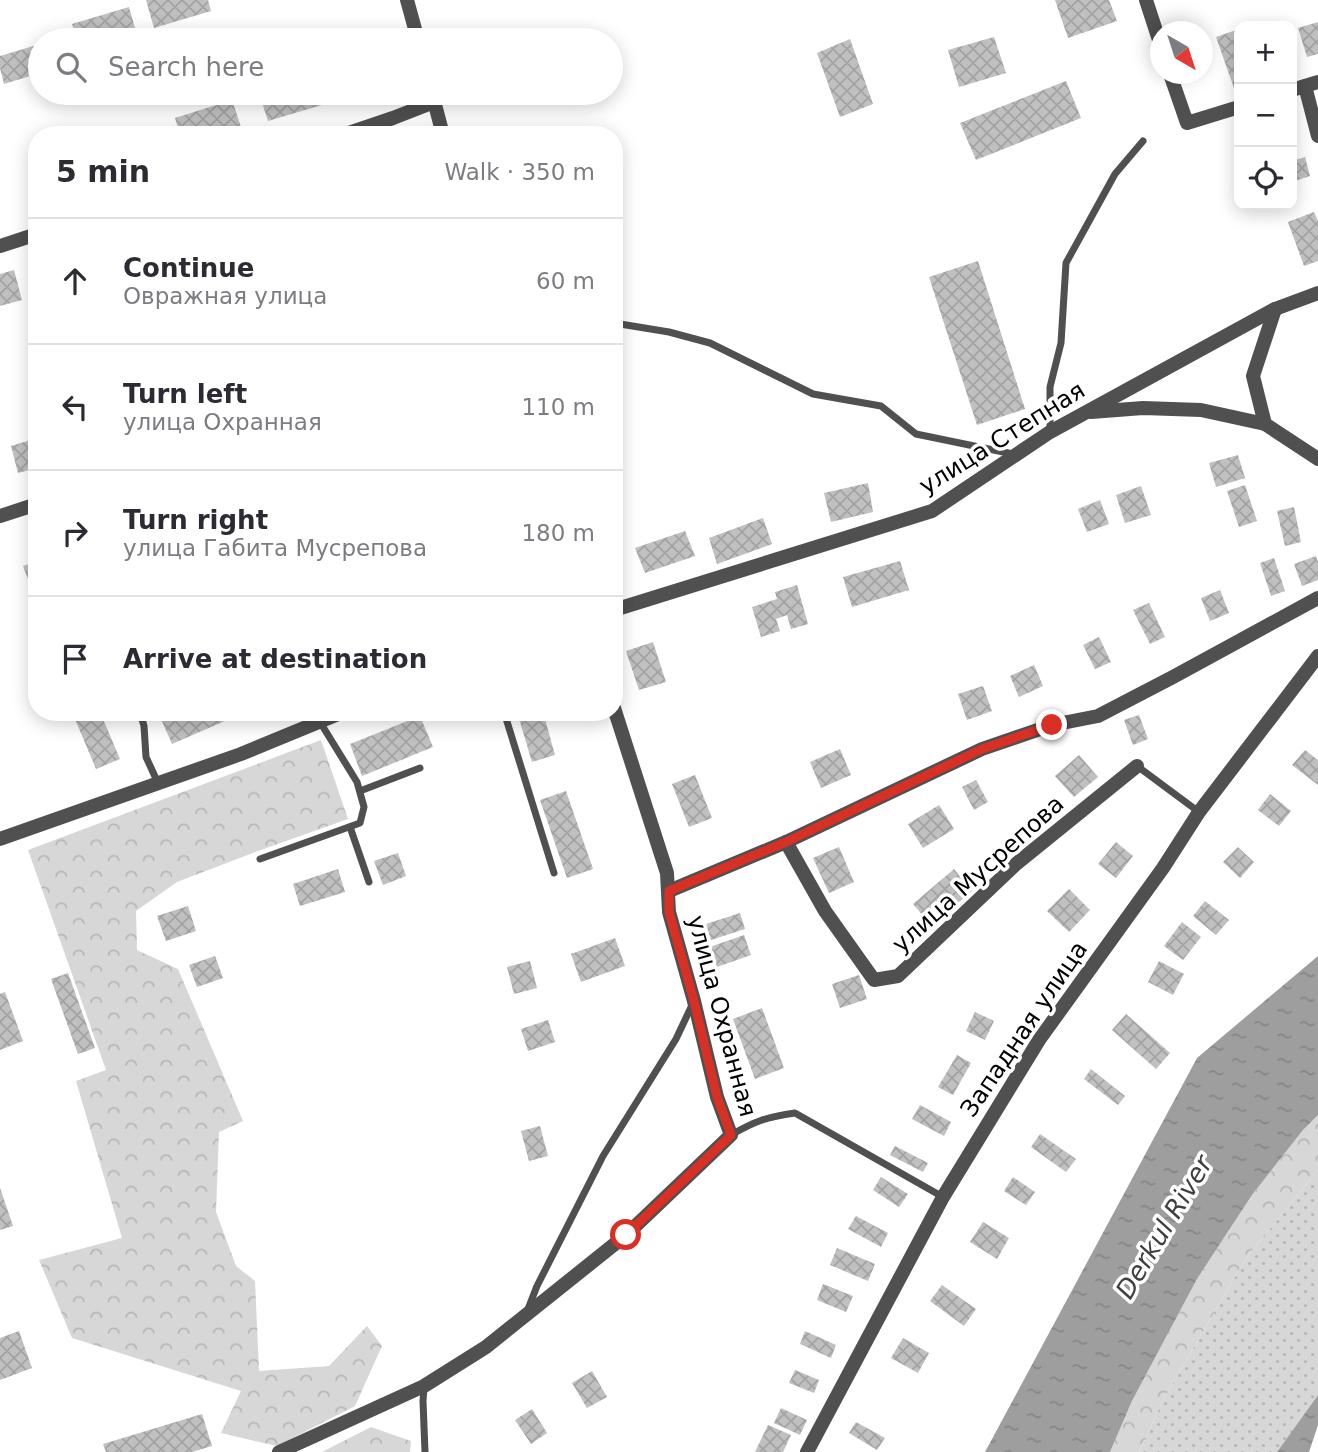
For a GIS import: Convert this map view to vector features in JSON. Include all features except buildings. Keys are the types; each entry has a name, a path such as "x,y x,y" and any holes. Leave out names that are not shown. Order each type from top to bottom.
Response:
{"street":[{"path":"407,0 415,28"},
{"path":"1146,0 1153,21"},
{"path":"1173,84 1187,124 1234,109"},
{"path":"1305,86 1318,136"},
{"path":"369,126 418,105"},
{"path":"435,105 441,126"},
{"path":"0,246 28,237"},
{"name":"улица Степная","path":"623,607 932,511 1050,432 1275,309 1318,293"},
{"path":"1265,424 1252,376 1275,309"},
{"path":"1085,413 1143,408 1201,410 1265,424 1318,459"},
{"path":"0,516 28,506"},
{"path":"669,891 786,842 982,749 1052,725 1098,716 1318,598"},
{"name":"Западная улица","path":"807,1452 943,1197 1039,1040 1163,868 1199,812 1318,656"},
{"name":"улица Охранная","path":"618,721 667,873 669,912 717,1097 731,1135"},
{"path":"0,839 241,754 320,722"},
{"name":"улица Мусрепова","path":"786,842 825,911 874,980 898,976 1016,864 1137,766"},
{"path":"279,1452 424,1386 485,1347 626,1235 731,1135"}],"lane":[{"path":"1050,432 1050,387 1061,343 1066,263 1115,174 1143,141"},
{"path":"623,324 669,332 710,343 813,394 881,406 916,434 1015,454"},
{"path":"142,721 146,757 158,783"},
{"path":"507,721 554,873"},
{"path":"260,859 360,823 364,807 357,782 320,722"},
{"path":"1137,766 1199,812"},
{"path":"360,791 419,768"},
{"path":"349,827 369,882"},
{"path":"527,1313 537,1286 603,1156 676,1038 694,1001"},
{"path":"731,1135 754,1121 795,1113 943,1197"},
{"path":"424,1386 425,1452"}],"green space":[{"path":"321,740 348,819 177,882 136,911 137,950 178,969 243,1121 219,1132 216,1212 236,1266 255,1281 259,1371 329,1366 367,1326 382,1346 355,1406 277,1446 221,1433 241,1391 72,1338 39,1260 122,1238 76,1081 106,1070 28,850"},
{"path":"1318,1115 1318,1170 1246,1258 1163,1400 1139,1452 1110,1452 1132,1401 1197,1279 1252,1195"},
{"path":"1318,1170 1318,1395 1277,1452 1139,1452 1163,1400 1246,1258"},
{"path":"371,1427 411,1441 410,1452 322,1452"}],"water":[{"name":"Derkul River","path":"1318,956 1318,1115 1252,1195 1197,1279 1132,1401 1110,1452 985,1452 1197,1058"},
{"path":"1318,1395 1318,1425 1309,1452 1277,1452"}],"route":[{"path":"626,1235 731,1135 717,1097 669,912 669,891 786,842 982,749 1052,725"}]}
